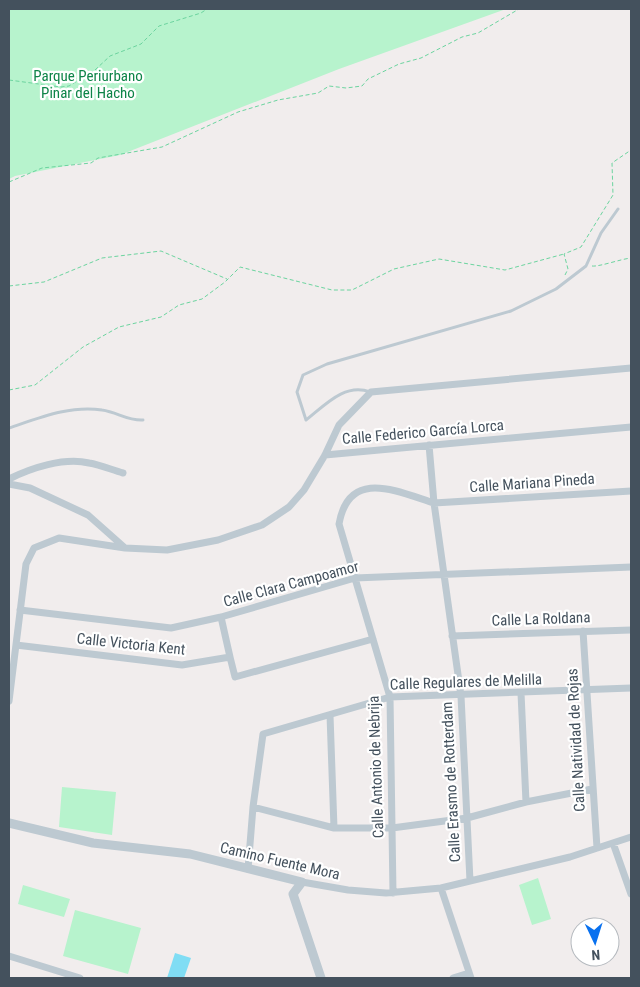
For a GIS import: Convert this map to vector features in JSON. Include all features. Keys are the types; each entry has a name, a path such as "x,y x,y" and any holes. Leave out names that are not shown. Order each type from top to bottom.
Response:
{"street":[{"path":"325,454 339,425 371,392 631,368"},
{"name":"Calle Federico García Lorca","path":"20,610 26,564 34,548 59,538 125,548 167,550 218,540 262,525 289,507 304,490 325,454 631,427"},
{"path":"429,446 434,503"},
{"path":"9,479 23,472 69,461 88,462 123,473"},
{"path":"9,484 30,488 88,514 125,548"},
{"name":"Calle Antonio de Nebrija","path":"394,893 390,697 339,524 342,507 354,494 370,487 391,490 434,503"},
{"name":"Calle Mariana Pineda","path":"434,503 631,491"},
{"name":"Calle Erasmo de Rotterdam","path":"434,503 442,574 461,696 470,882"},
{"name":"Calle Clara Campoamor","path":"20,610 170,628 221,616 355,578 631,567"},
{"path":"9,701 20,610"},
{"path":"221,616 235,677 373,639"},
{"name":"Calle La Roldana","path":"452,636 631,630"},
{"name":"Calle Natividad de Rojas","path":"583,631 597,848"},
{"name":"Calle Victoria Kent","path":"16,645 182,666 230,657"},
{"name":"Calle Regulares de Melilla","path":"248,869 253,807 263,734 390,697 461,696 631,688"},
{"path":"521,693 526,802"},
{"path":"330,715 334,828"},
{"path":"253,807 334,828 392,828 467,818 526,802 592,789"},
{"name":"Camino Fuente Mora","path":"9,823 93,843 190,854 302,882 348,890 394,893 441,888 470,882 631,837"},
{"path":"612,843 631,894"},
{"path":"302,882 293,894 321,978"},
{"path":"441,888 470,975 452,978"},
{"path":"9,956 80,978"}],"lane":[{"path":"371,392 364,390 342,392 306,420 297,392 302,374 327,364 511,311 556,289 586,266 601,233 618,209"},
{"path":"9,428 65,410 103,410 132,421 143,420"}],"path":[{"path":"9,80 61,87 69,86 95,70 110,56 141,44 159,26 202,14 207,9"},
{"path":"9,182 42,168 91,163 98,158 162,147 238,112 278,100 318,93 329,86 346,88 362,86 368,79 399,64 421,58 462,37 478,33 519,9"},
{"path":"9,390 35,385 82,347 119,327 162,317 179,305 202,299 228,280 240,267 332,290 352,290 394,269 439,259 505,270 564,254 581,247 613,195 612,163 631,150"},
{"path":"9,286 44,282 102,258 161,251 228,280"},
{"path":"564,254 568,269 564,276"},
{"path":"586,266 597,267 611,261 631,258"}],"green space":[{"name":"Parque Periurbano Pinar del Hacho","path":"9,9 506,9 339,69 120,155 15,176 9,179"},
{"path":"62,787 116,792 112,835 59,827"},
{"path":"538,878 551,919 532,925 519,885"},
{"path":"23,885 70,899 64,917 18,904"},
{"path":"75,910 141,928 128,974 63,956"}],"water":[{"path":"175,953 191,958 184,978 167,978"}]}
